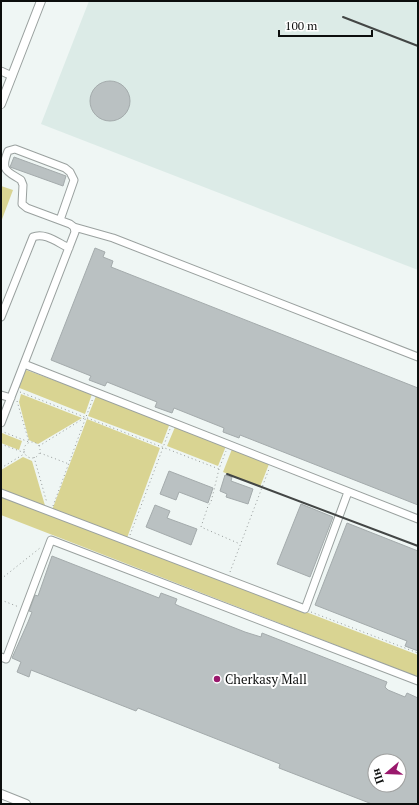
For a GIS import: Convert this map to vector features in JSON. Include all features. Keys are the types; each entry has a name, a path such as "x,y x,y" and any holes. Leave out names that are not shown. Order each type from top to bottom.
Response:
{"main road":[{"path":"1,104 41,1"},
{"path":"1,794 26,804"}],"lane":[{"path":"1,71 12,76"},
{"path":"60,220 74,180 70,172 65,168 14,149 8,151 3,164 4,169 7,173 21,180 24,185 22,204 27,208 60,220 74,227 113,238 418,357"},
{"path":"1,423 75,232 74,227"},
{"path":"1,317 33,237 38,235 44,236 69,248"},
{"path":"24,364 418,519"},
{"path":"1,395 11,398"},
{"path":"1,493 305,609 348,492"},
{"path":"1,657 6,659 51,540 418,681"}],"path":[{"path":"14,390 219,469"},
{"path":"14,390 29,442"},
{"path":"50,512 95,392"},
{"path":"39,446 86,417"},
{"path":"127,541 173,422"},
{"path":"1,431 29,442 34,442 39,446"},
{"path":"25,453 24,447 29,442"},
{"path":"1,444 25,453 30,457 34,457"},
{"path":"229,444 219,469 211,502 208,506 201,528 240,544"},
{"path":"39,446 39,453"},
{"path":"1,468 25,453"},
{"path":"39,453 69,464"},
{"path":"34,457 39,453"},
{"path":"34,457 50,512"},
{"path":"227,580 272,462"},
{"path":"1,578 51,540"},
{"path":"1,600 25,609"},
{"path":"305,609 418,653"}],"shaded area":[{"path":"89,1 418,1 418,270 41,124"},
{"path":"1,186 13,190 1,222"},
{"path":"26,370 92,394 85,414 17,387"},
{"path":"21,394 82,418 38,444 29,440 19,402"},
{"path":"96,396 170,423 162,444 88,416"},
{"path":"87,419 160,448 127,538 52,510"},
{"path":"175,427 226,446 218,466 167,446"},
{"path":"2,433 22,441 19,450 1,443"},
{"path":"232,449 269,464 260,487 223,472"},
{"path":"23,457 32,461 46,509 40,506 41,504 32,501 31,503 26,501 27,499 11,495 11,493 4,490 1,491 1,470"},
{"path":"1,495 418,655 418,677 1,515"}],"building":[{"path":"110,81 118,83 124,87 128,93 130,101 128,109 124,115 118,119 110,121 102,119 96,115 92,109 90,101 92,93 96,87 102,83"},
{"path":"14,157 66,176 63,186 10,167"},
{"path":"95,248 105,252 103,257 113,261 111,267 418,388 418,505 240,435 239,438 223,432 224,428 174,408 172,413 155,407 157,402 107,382 105,386 89,380 91,376 51,360"},
{"path":"169,471 213,488 208,503 179,492 176,500 160,494"},
{"path":"225,475 232,477 231,481 253,489 248,504 226,497 227,494 220,491"},
{"path":"301,504 333,517 310,577 277,564"},
{"path":"155,505 170,511 167,518 197,529 191,545 146,527"},
{"path":"347,523 418,551 418,651 405,646 407,641 315,605"},
{"name":"Cherkasy Mall","path":"52,556 159,598 161,593 177,599 175,604 179,606 245,632 261,637 262,633 387,682 385,687 388,690 405,697 407,693 418,698 418,804 372,804 279,768 280,764 138,708 136,711 31,670 29,677 17,672 21,662 12,658 32,612 29,611 35,595 38,596"}],"railway":[{"path":"343,17 418,46"},
{"path":"227,474 418,546"}],"place":[{"name":"Cherkasy Mall","path":"217,679"}]}
